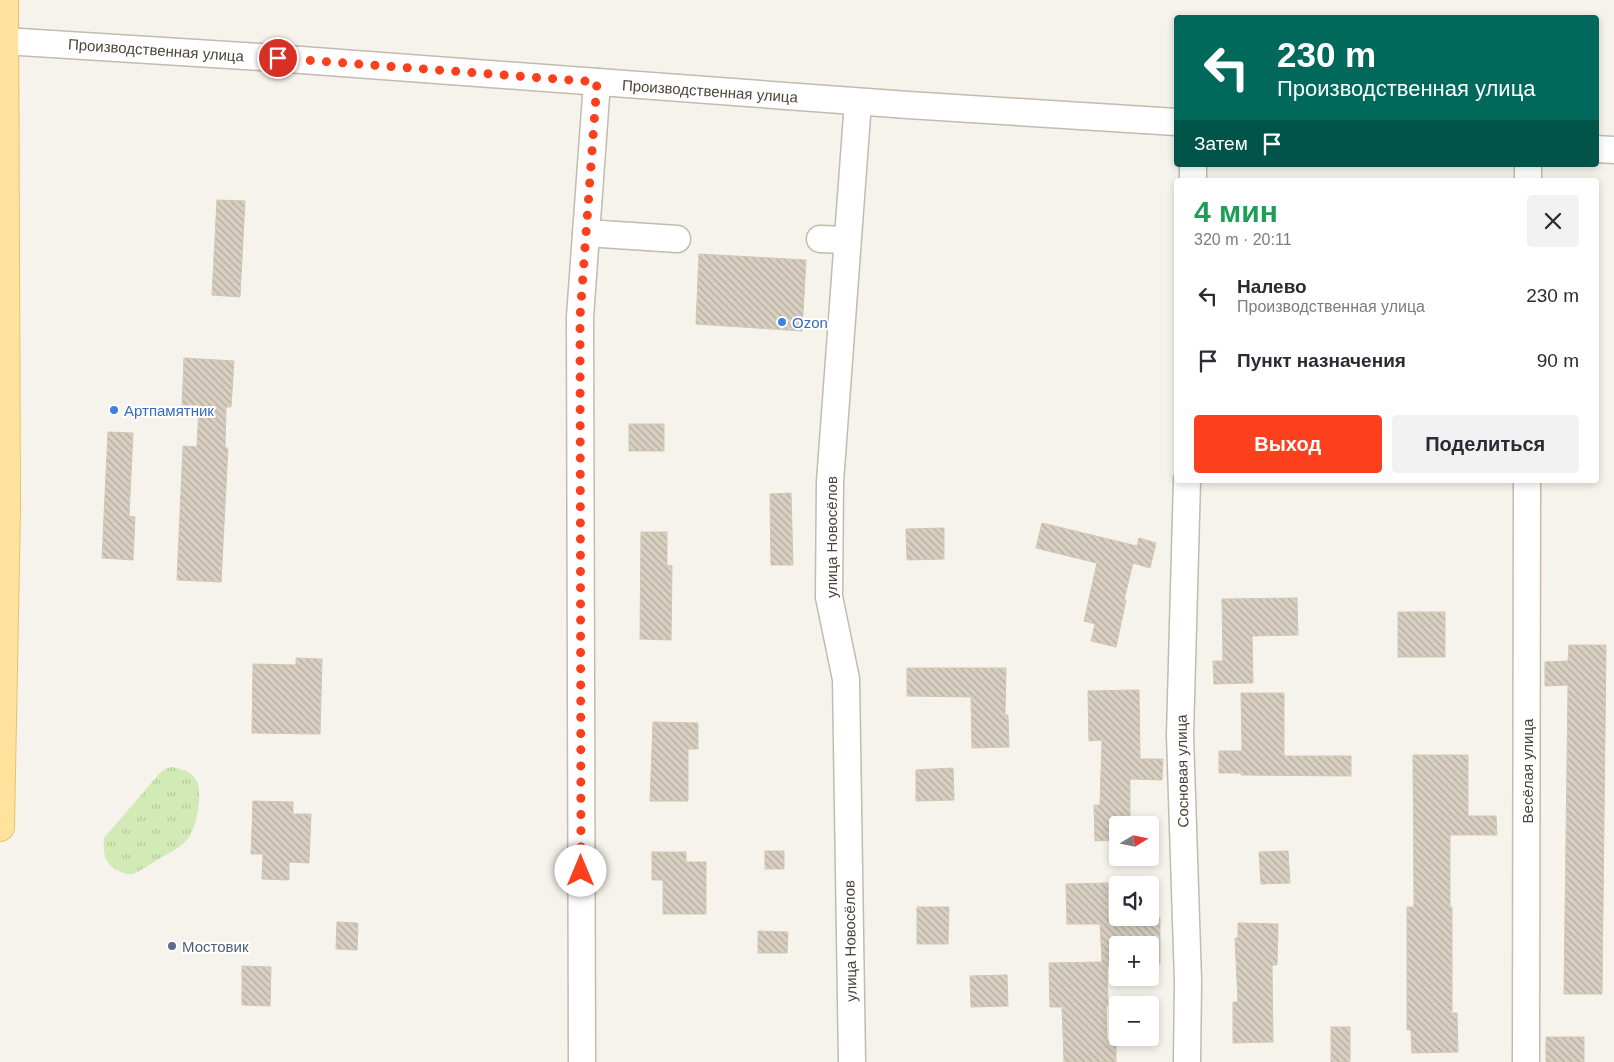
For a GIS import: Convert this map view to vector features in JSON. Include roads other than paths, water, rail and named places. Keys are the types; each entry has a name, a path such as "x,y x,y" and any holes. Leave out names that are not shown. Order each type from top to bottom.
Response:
{"main road":[{"path":"0,827 6,507 4,0"}],"street":[{"name":"Производственная улица","path":"4,41 213,53 858,102 1174,122"},
{"path":"582,1062 580,317 597,82"},
{"name":"улица Новосёлов","path":"852,1062 846,679 829,597 830,482 858,102"},
{"path":"1599,149 1614,150"},
{"path":"586,233 677,239"},
{"path":"820,239 847,240"},
{"name":"Сосновая улица","path":"1186,483 1180,735 1188,981 1187,1062"},
{"name":"Весёлая улица","path":"1526,1062 1527,483"}],"place":[{"name":"Ozon","path":"782,322"},
{"name":"Артпамятник","path":"114,410"},
{"name":"Мостовик","path":"172,946"}]}
